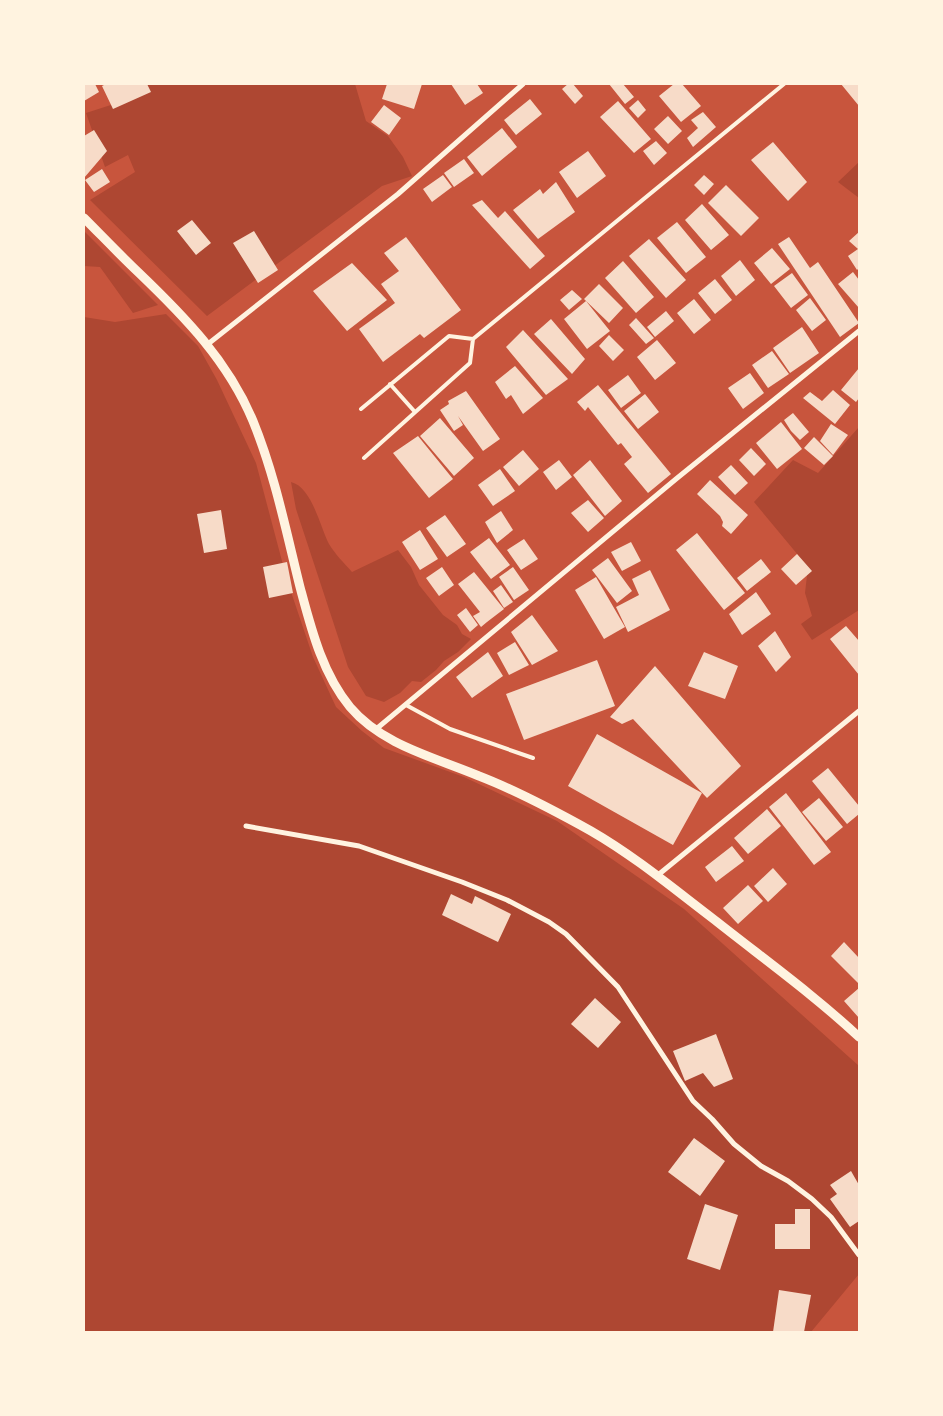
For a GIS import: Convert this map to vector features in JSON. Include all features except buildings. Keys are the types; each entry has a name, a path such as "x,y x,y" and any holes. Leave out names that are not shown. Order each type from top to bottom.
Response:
{"street":[{"path":"208,344 398,194 523,84"},
{"path":"84,218 163,294 208,344 242,396 262,443 272,474 310,622 320,652 350,707 375,730 411,749 482,776 552,809 616,845 658,875 829,1009 859,1037"},
{"path":"375,730 676,479 859,331"},
{"path":"658,875 859,711"},
{"path":"246,826 359,846 507,900 549,922 566,934 618,987 693,1102 712,1119 734,1144 761,1166 788,1181 812,1199 831,1217 859,1255"}],"lane":[{"path":"364,458 470,363 473,339 784,84"},
{"path":"361,409 449,336 473,339"},
{"path":"390,384 415,412"},
{"path":"406,705 450,729 534,758"}],"shaded area":[{"path":"148,84 355,84 366,121 388,136 403,157 412,176 382,186 207,316 90,200 135,172 128,155 105,167 86,113 148,93"},
{"path":"859,162 859,198 838,182"},
{"path":"84,231 158,305 133,313 100,267 84,266"},
{"path":"166,314 198,346 217,380 256,463 287,580 313,657 336,707 384,748 464,777 557,821 684,909 859,1066 859,1274 811,1332 84,1332 84,317 115,322"},
{"path":"859,427 859,610 812,640 801,624 812,616 805,593 808,567 754,502 793,460 818,473"},
{"path":"291,482 305,491 329,544 352,572 398,550 411,567 419,585 443,615 457,625 462,634 471,639 421,682 412,681 400,693 384,702 366,696 348,667 296,509"}]}
